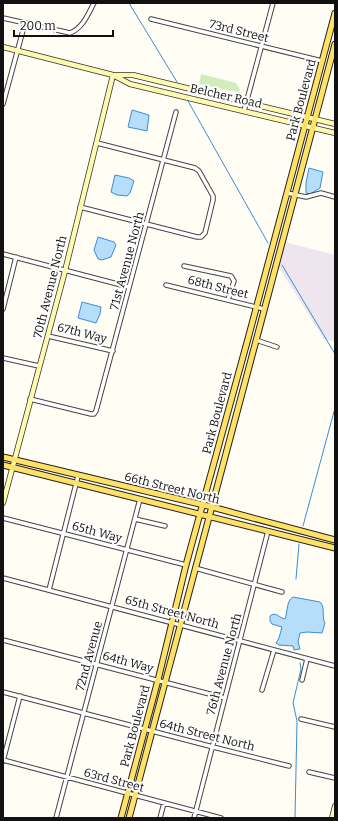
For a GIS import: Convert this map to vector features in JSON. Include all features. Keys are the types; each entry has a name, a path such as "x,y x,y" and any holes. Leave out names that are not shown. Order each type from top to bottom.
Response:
{"main road":[{"name":"Park Boulevard","path":"121,818 158,680 202,505 233,396 335,13"},
{"name":"Park Boulevard","path":"129,818 335,44"},
{"name":"Belcher Road","path":"3,47 113,76 130,84 335,133"},
{"name":"Belcher Road","path":"113,76 134,75 335,124"},
{"name":"70th Avenue North","path":"3,503 48,336 113,76"},
{"path":"233,396 235,398 232,416 234,422"},
{"name":"66th Street North","path":"3,457 212,507 335,540"},
{"name":"66th Street North","path":"3,465 335,548"},
{"path":"332,818 335,807"}],"street":[{"path":"3,18 70,33 81,26 94,3"},
{"path":"244,111 273,3"},
{"name":"73rd Street","path":"151,19 322,62"},
{"path":"3,104 5,91 24,23"},
{"name":"71st Avenue North","path":"30,399 94,414 147,224 176,112"},
{"path":"80,207 197,237 201,237 205,233 213,196 199,171 195,168 97,143"},
{"path":"287,193 306,197 321,193 335,197"},
{"path":"3,254 129,287"},
{"path":"3,309 16,257"},
{"path":"184,266 232,276 234,281 228,300"},
{"name":"68th Street","path":"166,285 264,309"},
{"name":"67th Way","path":"48,336 112,351"},
{"path":"256,340 277,347"},
{"path":"3,358 39,366"},
{"path":"49,590 78,476"},
{"name":"72nd Avenue","path":"56,818 140,499"},
{"name":"65th Way","path":"3,518 186,566"},
{"path":"135,518 165,526"},
{"name":"76th Avenue North","path":"194,818 268,531"},
{"path":"195,568 282,592"},
{"name":"65th Street North","path":"3,578 335,666"},
{"name":"64th Way","path":"3,640 225,698"},
{"path":"262,690 274,650"},
{"path":"302,680 307,659"},
{"name":"64th Street North","path":"3,692 289,766"},
{"path":"3,760 20,696"},
{"path":"301,719 335,726"},
{"name":"63rd Street","path":"3,760 221,818"},
{"path":"309,772 335,778"},
{"path":"160,818 164,803"}],"shaded area":[{"path":"285,242 335,255 335,342 324,339 278,266"}],"green space":[{"path":"201,74 236,83 240,90 237,92 199,84"}],"water":[{"path":"132,110 149,115 147,131 128,127"},
{"path":"309,168 323,172 320,188 310,194 306,193"},
{"path":"115,175 129,178 134,181 130,193 127,196 117,195 111,192"},
{"path":"98,237 114,242 116,245 111,257 102,260 98,259 94,250"},
{"path":"82,302 101,307 96,323 78,318"},
{"path":"293,597 320,602 323,607 323,618 325,623 322,633 300,633 298,642 300,649 294,650 293,646 279,645 276,643 282,627 272,624 270,621 270,616 274,614 285,619 289,601"}],"waterway":[{"path":"129,3 177,82"},
{"path":"188,101 268,243"},
{"path":"282,265 335,354"},
{"path":"303,526 335,408"},
{"path":"296,579 299,544"},
{"path":"295,818 297,721 293,703 301,669 300,663"}]}
